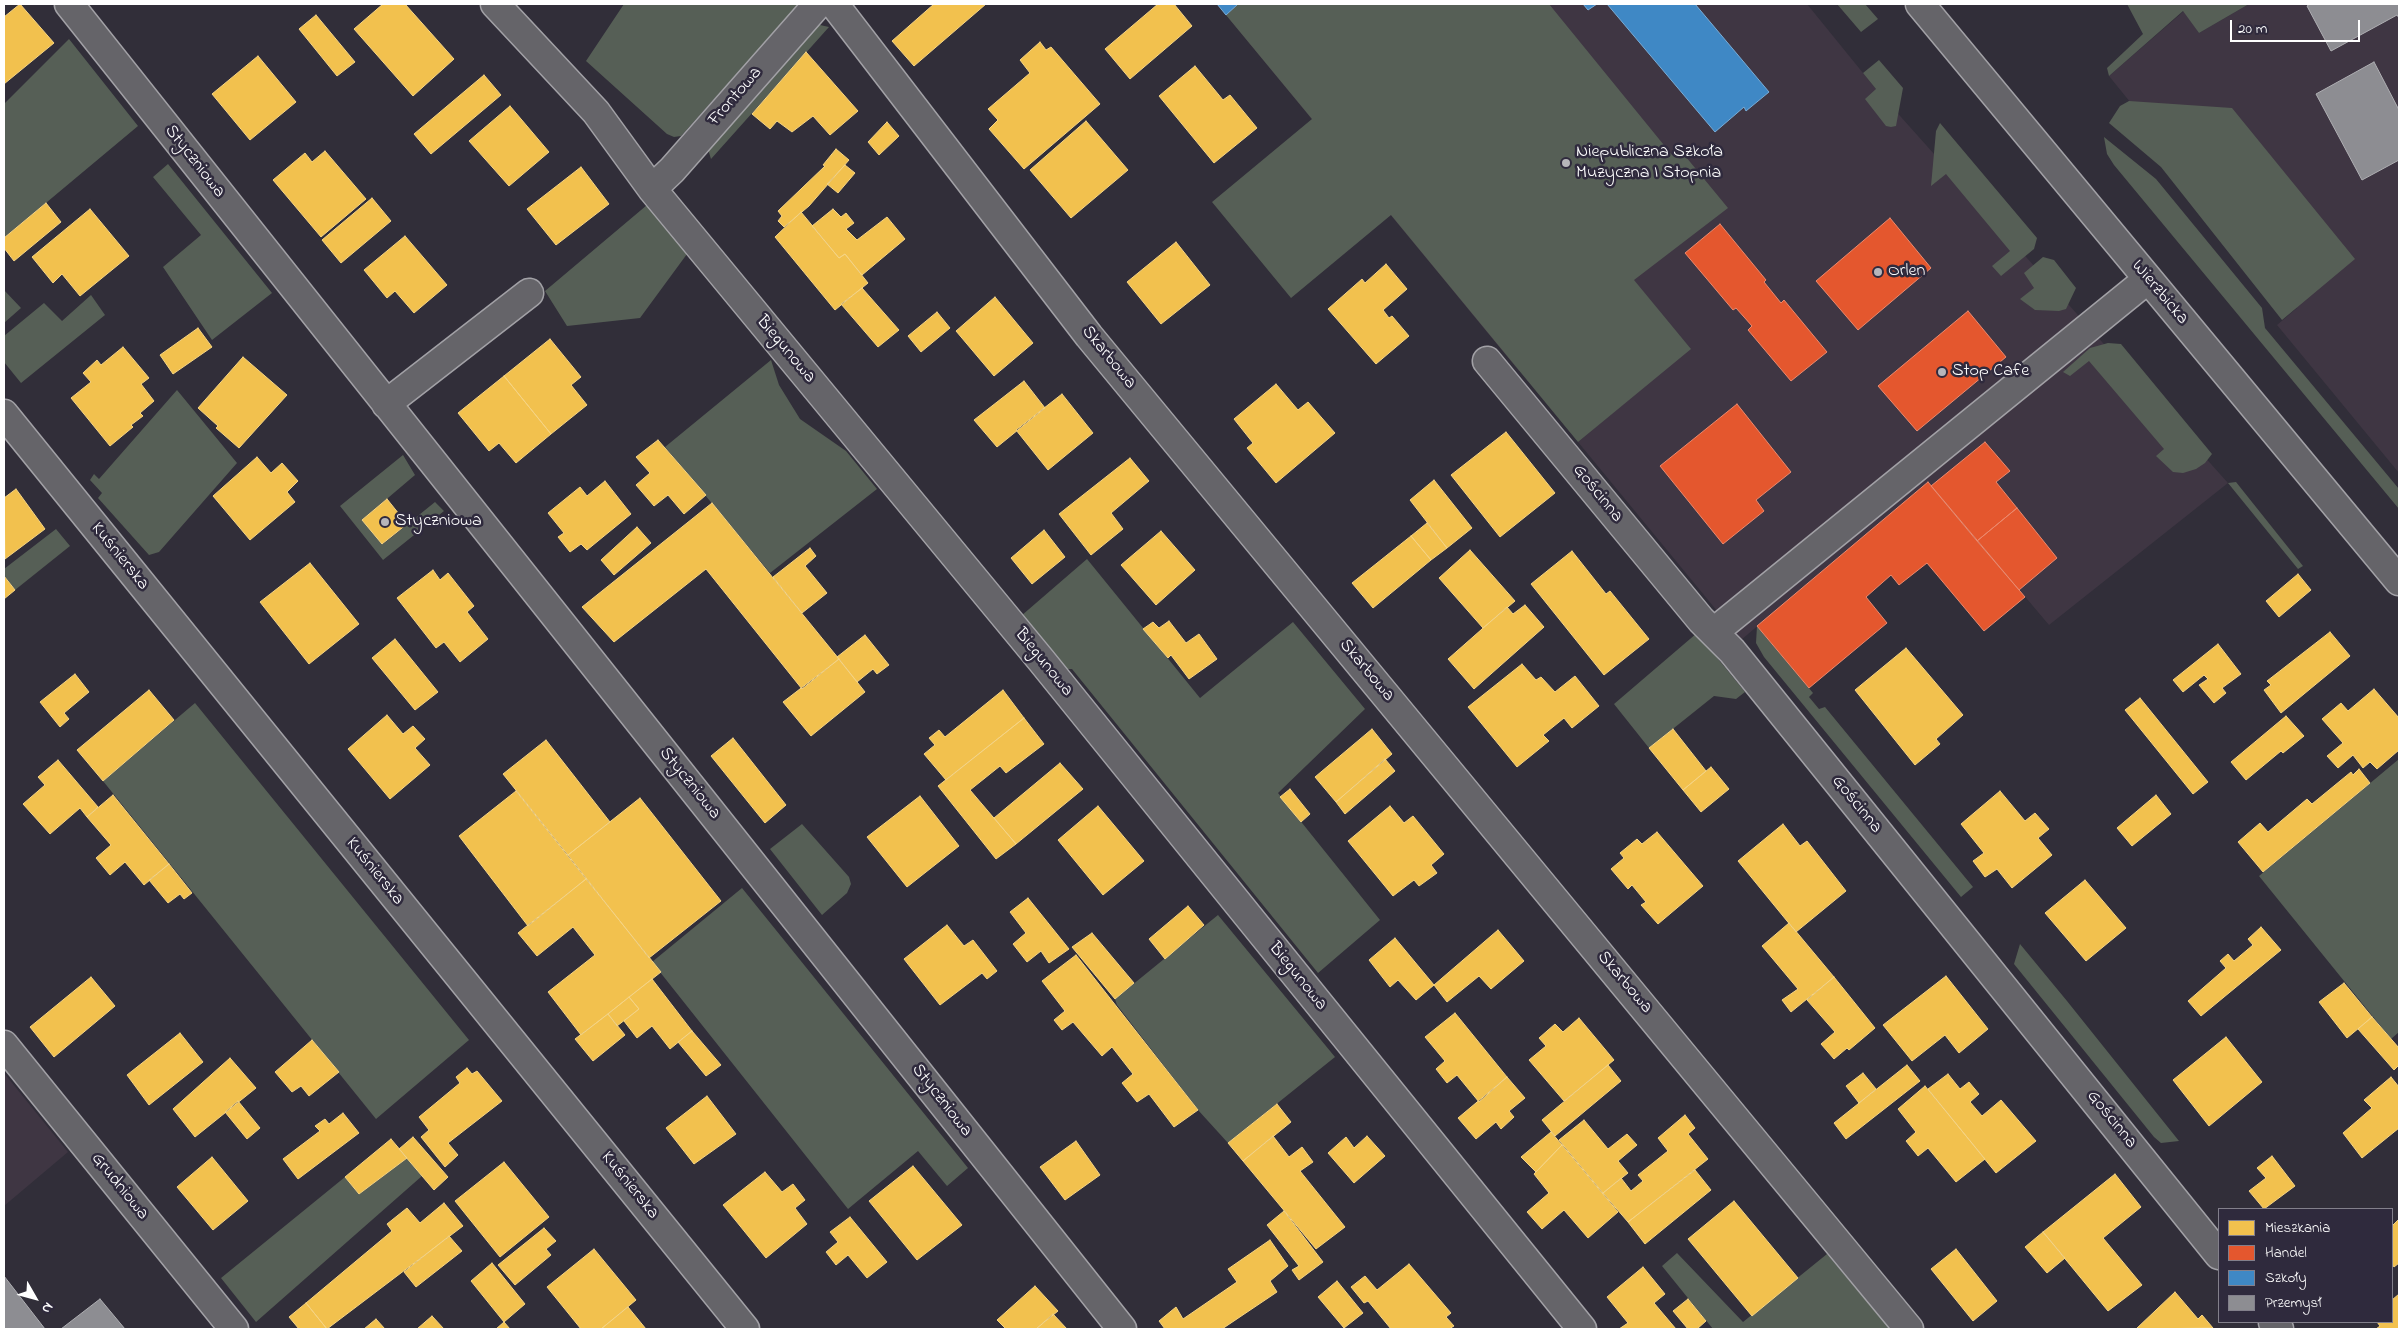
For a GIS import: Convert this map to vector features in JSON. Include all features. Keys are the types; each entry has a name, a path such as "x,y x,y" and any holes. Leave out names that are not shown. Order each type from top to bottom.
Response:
{"street":[{"name":"Styczniowa","path":"69,4 1122,1329"},
{"name":"Biegunowa","path":"495,4 596,112 652,189 1047,668 1582,1329"},
{"name":"Frontowa","path":"652,189 672,170 818,4"},
{"name":"Skarbowa","path":"834,4 1089,336 1909,1329"},
{"name":"Wierzbicka","path":"1920,4 2399,581"},
{"path":"1715,632 2148,280"},
{"path":"386,404 529,293"},
{"name":"Gościnna","path":"1487,361 1701,620 1715,632 2218,1254"},
{"name":"Kuśnierska","path":"4,414 745,1329"},
{"name":"Grudniowa","path":"4,1045 234,1329"}],"shaded area":[{"path":"624,4 799,4 681,136 674,137 667,134 586,61"},
{"path":"1217,4 1807,4 1876,89 2228,483 2049,625 1928,482 1741,640 1578,442 1690,348 1633,280 1519,371"},
{"name":"Niepubliczna Szkoła Muzyczna I Stopnia","path":"1238,4 1549,4 1672,155 1686,157 1728,208 1634,280 1691,349 1578,442 1391,215 1291,298 1212,202 1312,119 1226,15"},
{"path":"1837,4 1865,4 1878,19 1861,32"},
{"path":"2127,4 2249,4 2199,33 2183,11 2109,76 2107,68 2143,34"},
{"path":"2249,4 2399,4 2399,473 2277,325 2297,308 2109,76 2184,11 2199,33"},
{"path":"820,25 829,27 711,159 707,146 806,31"},
{"path":"69,39 138,126 4,238 4,104"},
{"path":"1879,60 1903,88 1896,126 1886,126 1865,99 1876,89 1863,73"},
{"path":"2129,101 2232,108 2355,259 2282,320 2161,167 2109,123 2120,106"},
{"path":"1940,123 2037,238 2034,249 2001,276 1992,266 2010,251 1946,174 1931,186 1936,131"},
{"path":"2104,137 2156,179 2262,308 2265,328 2399,489 2399,509 2114,165 2107,154"},
{"path":"168,164 272,293 212,340 163,267 201,235 153,177"},
{"path":"647,205 687,254 640,318 567,326 545,291"},
{"path":"2043,257 2054,260 2076,288 2066,309 2059,311 2035,310 2020,299 2034,288 2024,273"},
{"path":"4,290 21,308 4,323"},
{"path":"91,295 105,315 21,383 4,362 4,336 44,303 62,321"},
{"path":"2108,343 2121,344 2212,454 2205,463 2196,469 2183,473 2173,472 2156,456 2164,449 2089,361 2070,376 2063,372 2090,348"},
{"path":"771,360 779,385 800,419 846,451 877,489 770,573 665,447"},
{"path":"177,390 237,463 159,552 149,555 98,498 102,493 90,480 94,474 99,479"},
{"path":"403,455 415,475 362,520 383,544 435,502 444,511 383,560 340,506"},
{"path":"2236,482 2303,566 2298,569 2228,483"},
{"path":"56,529 70,546 15,590 4,576 4,569"},
{"path":"1087,559 1200,698 1293,622 1365,709 1278,793 1380,920 1318,973 1072,669 1062,669 1021,616"},
{"path":"1757,626 1813,693 1809,697 1819,709 1825,707 1973,887 1961,897 1764,657 1756,643"},
{"path":"1697,633 1745,692 1736,699 1714,696 1649,748 1614,704"},
{"path":"195,703 469,1040 376,1119 103,781"},
{"path":"2399,759 2399,1032 2391,1039 2259,876"},
{"path":"802,824 849,877 851,884 847,893 822,915 770,849"},
{"path":"742,888 968,1168 947,1186 918,1151 848,1209 652,962"},
{"path":"1218,915 1335,1057 1228,1143 1198,1110 1117,1005 1115,999"},
{"path":"2020,944 2179,1141 2161,1143 2154,1137 2014,964"},
{"path":"4,1073 68,1152 4,1206"},
{"path":"407,1158 422,1176 256,1322 221,1278 345,1177 359,1194"},
{"path":"1677,1253 1743,1322 1827,1254 1890,1329 1713,1329 1662,1266"}],"building: Mieszkania":[{"path":"20,4 54,43 4,84 4,17"},
{"path":"383,4 405,4 454,59 413,96 354,29"},
{"path":"934,4 986,4 914,66 892,41"},
{"path":"1158,4 1174,4 1192,26 1130,79 1105,49"},
{"path":"316,15 355,62 337,76 299,29"},
{"path":"1040,42 1046,50 1051,47 1100,104 1024,169 989,129 998,120 988,109 1030,73 1020,60"},
{"path":"806,52 858,111 830,135 813,116 792,132 777,121 770,129 752,114"},
{"path":"258,56 296,102 250,140 212,94"},
{"path":"1195,66 1223,100 1230,95 1257,128 1214,163 1159,96"},
{"path":"484,75 501,95 431,154 414,134"},
{"path":"510,106 549,152 509,186 469,141"},
{"path":"1086,121 1128,170 1071,218 1030,170"},
{"path":"887,122 899,136 879,155 868,142"},
{"path":"836,149 849,160 809,206 784,227 778,221 782,216 778,211 825,166 823,165"},
{"path":"325,151 366,199 321,237 273,180 305,153 312,162"},
{"path":"845,165 855,173 838,193 827,184"},
{"path":"581,167 609,204 556,245 527,209"},
{"path":"372,198 391,221 341,263 322,240"},
{"path":"46,203 61,222 14,261 4,248 4,238"},
{"path":"90,209 129,256 80,296 62,274 53,283 32,257"},
{"path":"833,209 841,217 846,213 854,223 846,229 857,240 887,217 905,239 862,275 845,254 839,258 812,226"},
{"path":"801,212 839,258 845,254 868,283 835,310 775,237"},
{"path":"405,236 447,285 414,313 395,291 387,298 364,270"},
{"path":"1176,242 1210,285 1161,324 1127,282"},
{"path":"1386,264 1407,289 1383,310 1389,318 1392,316 1409,336 1376,364 1328,309 1362,279 1365,283"},
{"path":"862,288 899,330 878,347 841,304"},
{"path":"995,297 1033,343 994,376 956,331"},
{"path":"937,312 950,328 921,352 908,336"},
{"path":"198,328 212,347 173,374 160,355"},
{"path":"550,339 581,377 571,385 587,405 551,434 504,376"},
{"path":"123,347 149,378 141,384 154,401 140,413 143,416 131,425 133,427 110,446 71,398 91,382 83,373 97,360 101,365"},
{"path":"243,357 287,395 239,448 216,428 218,426 198,408"},
{"path":"504,376 551,434 516,463 499,443 489,451 458,413"},
{"path":"1024,381 1045,408 997,447 974,420"},
{"path":"1276,384 1298,410 1308,402 1335,433 1276,483 1247,448 1253,443 1234,419"},
{"path":"1062,394 1093,433 1048,470 1016,430"},
{"path":"1506,432 1555,493 1500,537 1451,475"},
{"path":"658,440 706,495 684,514 668,495 654,506 636,485 650,473 636,457"},
{"path":"257,457 271,473 282,463 298,481 287,492 295,502 250,540 213,496"},
{"path":"1130,458 1149,481 1111,513 1123,529 1091,555 1059,514"},
{"path":"1434,480 1472,528 1447,548 1410,500"},
{"path":"605,481 631,514 587,550 581,544 570,552 558,537 564,533 548,513 580,487 587,496"},
{"path":"16,489 45,529 5,559 4,498"},
{"name":"Styczniowa","path":"387,499 407,524 382,544 362,520"},
{"path":"712,503 839,659 802,689 706,569 614,642 582,607"},
{"path":"1427,523 1447,548 1431,560 1411,536"},
{"path":"637,527 651,543 614,575 601,560"},
{"path":"1044,530 1065,557 1032,584 1011,558"},
{"path":"1161,531 1195,570 1156,605 1121,565"},
{"path":"1411,536 1431,560 1373,608 1352,583"},
{"path":"810,548 816,556 805,566 827,593 802,613 773,577"},
{"path":"1470,550 1515,601 1483,628 1439,578"},
{"path":"1572,551 1606,594 1610,591 1649,639 1604,675 1531,584"},
{"path":"310,563 359,624 309,664 260,602"},
{"path":"433,570 440,580 448,573 474,606 467,612 488,639 460,662 444,642 436,648 397,598"},
{"path":"2298,574 2311,590 2279,617 2266,601"},
{"path":"4,576 15,590 4,599"},
{"path":"1525,605 1544,627 1474,689 1448,659 1507,607 1513,614"},
{"path":"1169,621 1186,643 1199,634 1217,659 1189,679 1171,655 1168,658 1143,629 1153,622 1159,628"},
{"path":"2330,632 2350,656 2281,713 2264,690 2271,685 2267,681"},
{"path":"865,635 889,665 877,674 873,669 857,682 837,657"},
{"path":"395,639 438,692 415,710 372,658"},
{"path":"2218,644 2241,674 2222,688 2226,693 2214,703 2199,685 2208,679 2204,675 2183,692 2173,680"},
{"path":"1906,648 1963,715 1936,739 1940,744 1915,765 1855,690"},
{"path":"839,659 865,692 811,736 783,702"},
{"path":"1522,664 1536,680 1541,677 1555,692 1575,676 1599,706 1572,728 1564,718 1543,735 1549,741 1517,767 1468,707"},
{"path":"75,674 89,692 64,713 69,719 60,727 40,702"},
{"path":"2374,689 2399,718 2399,750 2377,769 2370,762 2363,768 2353,755 2338,768 2327,756 2343,743 2322,719 2341,703 2348,711"},
{"path":"149,690 174,720 103,781 77,750"},
{"path":"1003,690 1024,718 946,780 924,754 935,745 929,738 939,730 945,737"},
{"path":"2140,698 2208,782 2193,794 2125,710"},
{"path":"387,715 403,734 413,726 425,739 415,748 430,765 390,799 348,749"},
{"path":"2286,716 2304,736 2283,753 2281,751 2246,780 2231,762"},
{"path":"1024,718 1044,744 1006,773 1000,766 970,790 1016,844 996,859 938,786"},
{"path":"1372,729 1392,754 1336,802 1315,777"},
{"path":"1673,729 1706,771 1683,790 1649,748"},
{"path":"733,738 786,805 765,823 711,756"},
{"path":"546,740 610,822 568,855 503,774"},
{"path":"1385,759 1395,771 1345,814 1336,802"},
{"path":"58,760 98,807 87,817 80,808 50,834 23,804 45,785 38,777"},
{"path":"1060,763 1083,789 1016,844 994,818"},
{"path":"1711,767 1729,789 1701,812 1683,790"},
{"path":"2359,769 2370,783 2263,872 2238,842 2260,823 2268,832 2307,799 2312,804 2351,772 2353,775"},
{"path":"1290,789 1310,814 1301,822 1280,797"},
{"path":"516,791 586,879 528,926 459,836"},
{"path":"2000,791 2025,821 2035,813 2049,829 2038,838 2052,855 2012,888 1997,869 1985,877 1973,861 1984,853 1961,824"},
{"path":"113,795 169,864 144,885 125,862 110,875 96,858 111,845 87,817"},
{"path":"2156,795 2171,814 2132,846 2117,828"},
{"path":"920,796 959,846 907,887 867,837"},
{"path":"640,798 721,901 649,958 568,855"},
{"path":"1098,806 1144,861 1103,895 1058,840"},
{"path":"1390,806 1404,823 1413,816 1444,854 1431,865 1437,873 1419,886 1414,880 1393,896 1348,841"},
{"path":"1783,824 1800,846 1807,841 1846,891 1796,932 1738,861"},
{"path":"1657,832 1703,886 1658,924 1641,905 1646,902 1632,885 1628,889 1611,869 1624,858 1620,853 1637,839 1642,844"},
{"path":"169,864 192,893 184,899 180,894 168,903 149,880"},
{"path":"586,879 661,972 581,1035 548,992 595,955 573,927 537,956 518,933"},
{"path":"2085,880 2126,928 2086,961 2045,913"},
{"path":"1028,898 1069,949 1049,963 1041,951 1027,962 1013,944 1026,933 1010,912"},
{"path":"1188,906 1204,925 1165,959 1149,939"},
{"path":"1789,923 1834,977 1791,1012 1782,1000 1798,989 1762,946"},
{"path":"947,925 964,946 973,940 997,971 987,979 982,973 940,1005 904,959"},
{"path":"2261,927 2281,950 2201,1016 2188,1001 2226,968 2220,961 2228,954 2234,961 2253,945 2248,939"},
{"path":"1498,930 1524,961 1491,989 1479,976 1447,1002 1434,985"},
{"path":"1092,933 1134,983 1115,999 1072,947"},
{"path":"1395,938 1434,985 1416,1000 1398,980 1390,987 1369,960"},
{"path":"1076,955 1198,1110 1174,1127 1149,1094 1137,1102 1122,1083 1133,1074 1112,1047 1102,1056 1073,1022 1062,1030 1054,1020 1065,1011 1042,981"},
{"path":"1946,976 1988,1029 1959,1053 1945,1035 1912,1061 1883,1025"},
{"path":"91,977 115,1006 54,1057 30,1027"},
{"path":"1834,977 1875,1028 1849,1050 1847,1048 1834,1059 1821,1044 1835,1032 1807,1000"},
{"path":"652,979 692,1031 670,1049 652,1026 637,1038 624,1021 639,1009 629,997"},
{"path":"2344,983 2372,1017 2347,1038 2319,1002"},
{"path":"629,997 639,1009 617,1026 608,1014"},
{"path":"1455,1013 1507,1077 1479,1102 1457,1075 1447,1083 1436,1069 1445,1061 1425,1037"},
{"path":"608,1014 625,1035 593,1061 575,1039"},
{"path":"2372,1017 2399,1048 2399,1065 2394,1070 2358,1029"},
{"path":"1579,1018 1614,1060 1564,1101 1529,1060 1546,1046 1539,1038 1555,1024 1563,1032"},
{"path":"692,1031 721,1065 706,1076 678,1042"},
{"path":"180,1033 203,1062 149,1105 127,1075"},
{"path":"2226,1037 2262,1082 2209,1126 2173,1080"},
{"path":"312,1040 339,1072 309,1096 301,1086 292,1092 275,1072"},
{"path":"230,1058 256,1088 195,1137 173,1109"},
{"path":"1608,1065 1621,1081 1555,1136 1542,1120"},
{"path":"1907,1065 1920,1081 1846,1139 1834,1123"},
{"path":"467,1068 472,1074 477,1071 502,1101 448,1143 458,1155 445,1167 421,1137 429,1130 419,1117 460,1083 456,1077"},
{"path":"1863,1073 1876,1089 1859,1103 1846,1086"},
{"path":"1948,1074 1960,1089 1969,1082 1979,1094 1970,1102 1982,1116 2001,1100 2036,1141 1996,1173 1928,1089"},
{"path":"1507,1077 1525,1098 1509,1111 1514,1117 1501,1129 1496,1122 1476,1139 1458,1118"},
{"path":"2391,1077 2399,1087 2399,1128 2362,1158 2343,1133 2372,1108 2364,1100"},
{"path":"1925,1086 1985,1159 1956,1182 1928,1148 1918,1156 1906,1141 1916,1132 1898,1109"},
{"path":"707,1096 736,1134 694,1164 666,1128"},
{"path":"238,1101 260,1128 247,1139 225,1112"},
{"path":"1277,1104 1291,1122 1243,1161 1228,1143"},
{"path":"343,1113 359,1133 298,1179 283,1159 320,1131 315,1126 325,1119 329,1124"},
{"path":"1685,1115 1695,1128 1688,1134 1708,1159 1628,1222 1603,1193 1621,1178 1631,1191 1643,1181 1638,1175 1668,1151 1658,1138"},
{"path":"1584,1120 1608,1149 1627,1134 1637,1145 1618,1161 1628,1173 1603,1193 1559,1140"},
{"path":"1551,1132 1562,1145 1536,1172 1521,1157"},
{"path":"1273,1136 1289,1157 1302,1147 1313,1162 1300,1171 1345,1227 1316,1249 1243,1161"},
{"path":"1367,1136 1385,1156 1354,1183 1328,1153 1346,1137 1354,1148"},
{"path":"413,1137 448,1177 434,1190 399,1149"},
{"path":"391,1139 407,1158 359,1194 345,1177"},
{"path":"1076,1141 1100,1175 1065,1200 1040,1167"},
{"path":"1562,1145 1618,1212 1588,1238 1564,1210 1542,1229 1527,1212 1549,1193 1534,1174"},
{"path":"2272,1156 2295,1186 2263,1208 2249,1191 2266,1178 2257,1168"},
{"path":"212,1157 248,1201 213,1230 177,1187"},
{"path":"504,1162 549,1217 500,1257 455,1201"},
{"path":"913,1166 962,1225 917,1260 869,1201"},
{"path":"1695,1170 1711,1190 1645,1244 1628,1222"},
{"path":"765,1172 782,1192 793,1184 805,1200 795,1208 807,1224 766,1258 723,1205"},
{"path":"2115,1174 2141,1207 2103,1238 2142,1285 2108,1311 2043,1232"},
{"path":"1734,1201 1798,1278 1752,1316 1688,1239"},
{"path":"444,1203 463,1226 327,1329 306,1303 392,1231 387,1224 407,1208 420,1223"},
{"path":"1284,1211 1323,1262 1299,1280 1292,1270 1299,1266 1267,1225"},
{"path":"850,1217 887,1262 867,1278 848,1255 836,1265 826,1252 838,1242 830,1232"},
{"path":"2399,1219 2399,1263 2394,1267 2393,1266 2393,1225"},
{"path":"544,1228 556,1241 546,1249 551,1255 515,1285 498,1265"},
{"path":"2043,1232 2065,1258 2047,1273 2025,1247"},
{"path":"449,1236 462,1251 416,1287 404,1272"},
{"path":"1270,1240 1288,1266 1270,1281 1277,1292 1222,1329 1165,1329 1159,1321 1176,1307 1183,1319 1237,1282 1228,1269"},
{"path":"594,1249 636,1300 601,1329 581,1329 547,1287"},
{"path":"1956,1249 1997,1301 1973,1321 1931,1269"},
{"path":"492,1263 525,1304 504,1322 471,1281"},
{"path":"1409,1264 1451,1313 1446,1317 1454,1326 1449,1329 1391,1329 1368,1301 1364,1303 1351,1287 1365,1276 1377,1290"},
{"path":"1643,1267 1665,1294 1654,1303 1676,1329 1619,1329 1628,1323 1607,1297"},
{"path":"1337,1281 1363,1313 1344,1328 1318,1297"},
{"path":"1035,1286 1058,1311 1036,1329 1006,1329 997,1320"},
{"path":"2175,1292 2198,1319 2202,1315 2213,1328 2136,1329"},
{"path":"2399,1294 2399,1329 2376,1329 2380,1326 2378,1323 2393,1323 2393,1299"},
{"path":"1688,1299 1706,1321 1697,1329 1688,1329 1673,1311"},
{"path":"306,1303 327,1329 299,1329 289,1317"},
{"path":"628,1307 646,1329 601,1329"},
{"path":"1053,1314 1067,1329 1036,1329"},
{"path":"432,1316 444,1329 417,1329"},
{"path":"376,1319 385,1329 364,1329"},
{"path":"504,1322 510,1329 496,1329"}],"building: Handel":[{"path":"1890,218 1931,268 1858,330 1816,281"},
{"path":"1720,224 1766,280 1764,282 1781,303 1784,300 1827,352 1791,381 1748,330 1752,326 1736,308 1733,310 1685,253"},
{"path":"1968,311 2006,357 1917,431 1878,386"},
{"path":"1737,404 1791,472 1756,500 1764,511 1723,544 1660,466"},
{"path":"1985,442 2010,471 1996,482 2017,508 1977,541 1931,486"},
{"path":"1928,482 2025,597 1984,631 1927,563 1899,585 1891,575 1866,597 1887,623 1809,688 1757,626"},
{"path":"2017,508 2057,558 2019,590 1977,541"}],"building: Szkoły":[{"path":"1217,4 1238,4 1226,15"},
{"path":"1583,4 1597,4 1588,10"},
{"path":"1607,4 1695,4 1769,92 1746,111 1744,107 1715,132"}],"building: Przemysł":[{"path":"2310,4 2399,4 2399,18 2397,15 2331,51 2307,6"},
{"path":"2374,62 2399,110 2399,160 2362,180 2316,94"},
{"path":"4,1276 45,1329 4,1329"},
{"path":"100,1299 125,1329 61,1329"}],"place":[{"name":"Niepubliczna Szkoła Muzyczna I Stopnia","path":"1566,163"},
{"name":"Orlen","path":"1878,272"},
{"name":"Stop Cafe","path":"1942,372"},
{"name":"Styczniowa","path":"385,522"}]}
